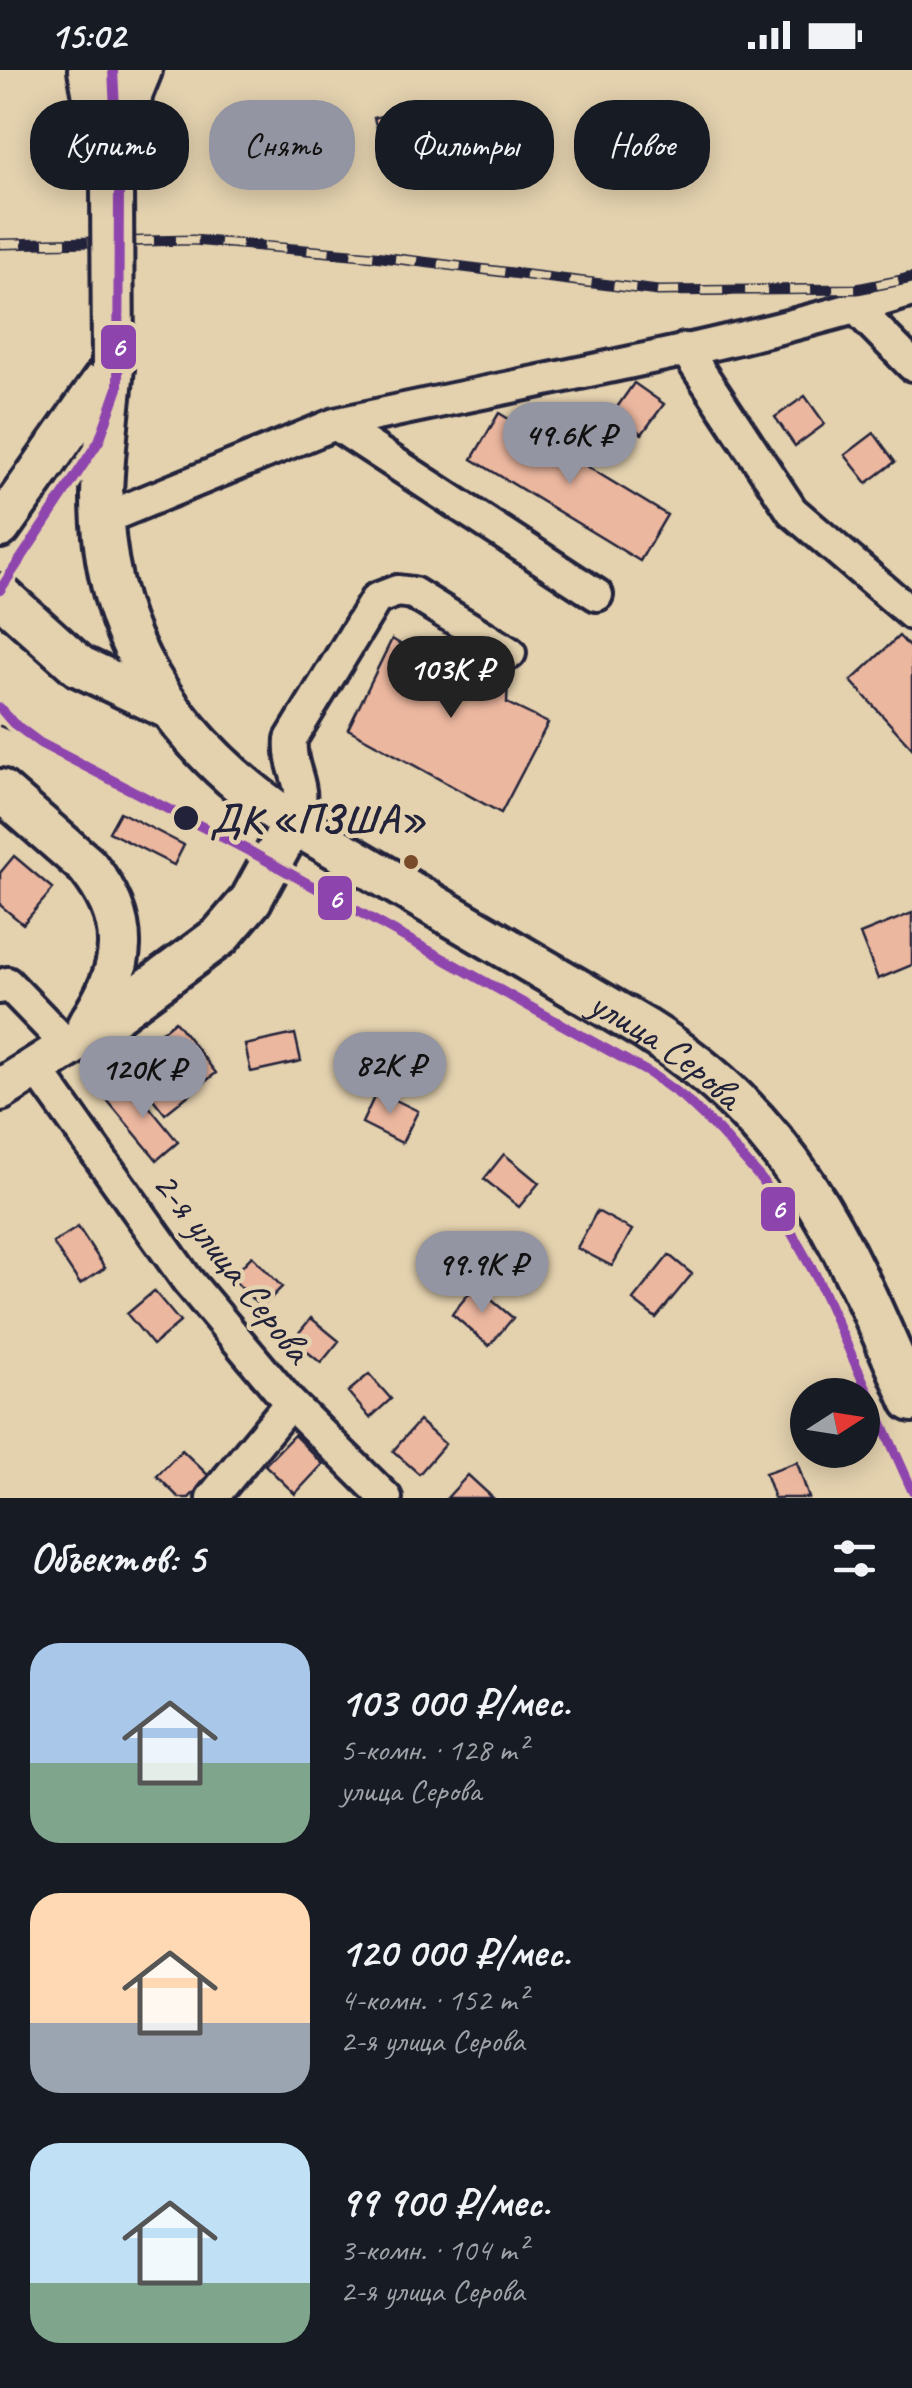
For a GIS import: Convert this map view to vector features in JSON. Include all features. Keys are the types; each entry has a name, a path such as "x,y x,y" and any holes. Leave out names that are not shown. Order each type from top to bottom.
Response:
{"main road":[{"path":"90,70 96,100"},
{"path":"130,100 141,70"},
{"name":"улица Серова","path":"112,190 113,367 103,519 121,618 141,666 194,742 292,823 689,1057 756,1118 815,1198 861,1284 912,1401"},
{"path":"0,528 113,367"},
{"path":"0,594 79,666 172,709"},
{"path":"0,790 87,866 111,907 120,958 109,994 61,1052"},
{"path":"0,1090 61,1052 220,936 251,900 292,823"}],"street":[{"path":"103,519 335,424 685,349 912,291"},
{"path":"857,308 912,366"},
{"path":"685,349 792,511 912,614"},
{"path":"335,424 598,594"},
{"path":"292,823 302,805 302,796 290,752 292,740 376,599 397,591 413,593 510,653"},
{"name":"2-я улица Серова","path":"0,988 6,983 61,1052 187,1280 290,1403 386,1498"},
{"path":"212,1498 290,1403"}],"building":[{"path":"634,383 664,404 642,434 613,413"},
{"path":"805,396 825,424 795,446 775,417"},
{"path":"499,413 667,515 640,561 472,459"},
{"path":"874,433 895,462 867,483 845,455"},
{"path":"899,636 912,650 912,748 851,681"},
{"path":"392,639 441,669 460,649 478,645 508,673 507,703 548,723 501,813 348,729"},
{"path":"120,812 184,845 174,865 109,832"},
{"path":"14,856 53,889 23,924 0,905 0,873"},
{"path":"912,913 912,965 878,979 860,934"},
{"path":"175,1021 216,1073 165,1114 124,1062"},
{"path":"295,1034 301,1061 251,1072 245,1045"},
{"path":"129,1082 178,1142 157,1160 107,1100"},
{"path":"377,1091 418,1111 402,1143 362,1123"},
{"path":"504,1154 539,1183 519,1207 484,1179"},
{"path":"597,1211 632,1230 612,1266 577,1248"},
{"path":"78,1227 105,1268 80,1284 53,1243"},
{"path":"669,1255 692,1274 656,1318 633,1300"},
{"path":"252,1256 282,1287 261,1308 231,1277"},
{"path":"475,1286 513,1318 489,1346 452,1314"},
{"path":"154,1291 180,1322 153,1345 127,1314"},
{"path":"311,1318 339,1341 321,1363 293,1340"},
{"path":"369,1374 391,1399 370,1418 348,1392"},
{"path":"419,1421 445,1444 419,1474 393,1451"},
{"path":"294,1435 323,1464 295,1494 265,1465"},
{"path":"182,1450 210,1477 189,1498 179,1498 157,1476"},
{"path":"790,1464 790,1468 799,1468 809,1498 774,1498 765,1473"},
{"path":"468,1475 493,1498 447,1498"}],"tram line":[{"path":"0,726 40,743"}],"railway":[{"path":"0,244 193,240 374,256 658,291 857,289 912,278"}],"transit line":[{"name":"6","path":"0,590 99,441 118,388 119,190 113,70"},
{"name":"6","path":"0,708 40,743 253,853 651,1074 683,1097 762,1180 816,1276 912,1490"}],"place":[{"name":"ДК «ПЗША»","path":"186,818"}]}
